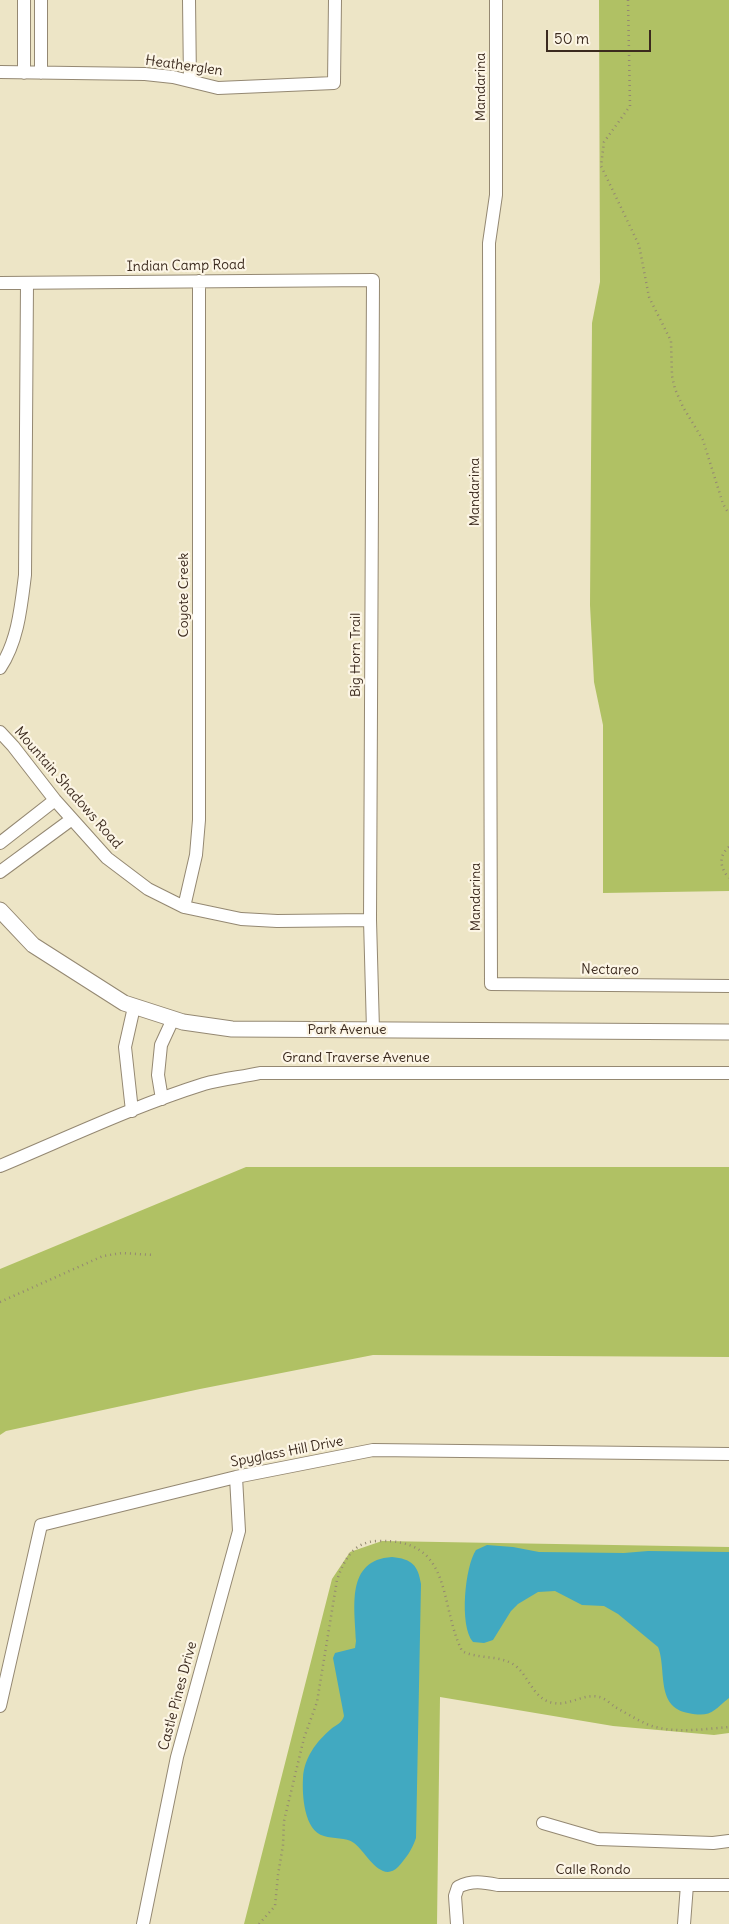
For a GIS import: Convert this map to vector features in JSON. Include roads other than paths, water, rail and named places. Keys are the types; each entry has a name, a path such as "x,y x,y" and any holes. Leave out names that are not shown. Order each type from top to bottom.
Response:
{"street":[{"path":"24,0 24,73"},
{"path":"41,0 41,73"},
{"path":"189,0 190,81"},
{"name":"Heatherglen","path":"0,72 144,74 173,77 218,88 334,83 335,0"},
{"name":"Mandarina","path":"491,984 489,243 496,195 496,0"},
{"name":"Indian Camp Road","path":"0,283 372,280"},
{"name":"Big Horn Trail","path":"372,280 370,920 372,1030"},
{"name":"Coyote Creek","path":"184,907 196,855 199,820 199,281"},
{"path":"0,668 8,657 20,616 25,575 27,283"},
{"name":"Mountain Shadows Road","path":"0,732 14,746 55,800 107,858 148,888 184,907 241,919 277,921 370,920"},
{"path":"0,843 55,800"},
{"path":"0,872 72,819"},
{"name":"Park Avenue","path":"0,910 32,945 124,1003 183,1022 232,1030 729,1032"},
{"name":"Nectareo","path":"491,984 729,986"},
{"path":"132,1111 125,1047 134,1006"},
{"path":"162,1099 158,1075 161,1045 172,1019"},
{"name":"Grand Traverse Avenue","path":"0,1166 162,1099 205,1084 260,1073 729,1073"},
{"name":"Spyglass Hill Drive","path":"0,1706 41,1524 236,1478 374,1450 729,1454"},
{"name":"Castle Pines Drive","path":"143,1924 177,1757 239,1531 236,1478"},
{"path":"543,1823 598,1839 714,1843 729,1841"},
{"name":"Calle Rondo","path":"457,1924 454,1896 458,1887 466,1883 479,1881 498,1884 729,1885"},
{"path":"684,1924 687,1885"}],"water":[{"path":"487,1545 539,1552 729,1552 729,1698 707,1714 688,1713 678,1709 666,1695 658,1647 618,1614 604,1606 582,1605 555,1591 538,1592 518,1604 511,1611 493,1640 484,1643 473,1642 466,1623 465,1596 467,1582 472,1558 476,1550"},
{"path":"392,1557 405,1559 413,1564 418,1572 421,1584 416,1838 413,1846 398,1867 386,1872 374,1865 359,1847 351,1841 317,1833 308,1820 304,1803 303,1785 308,1757 316,1745 344,1716 333,1658 335,1653 355,1648 355,1601 356,1588 360,1576 366,1567 377,1560"}]}
